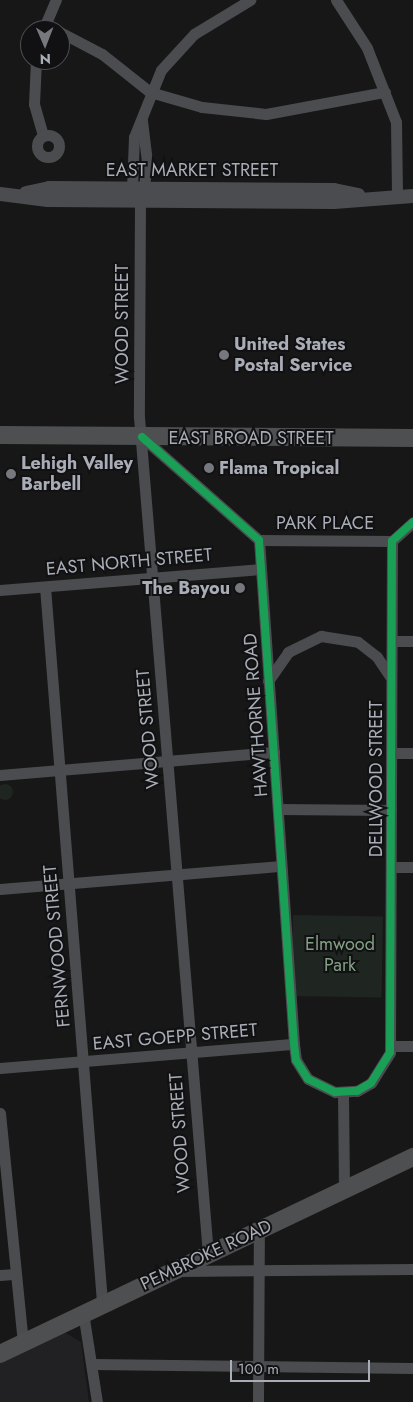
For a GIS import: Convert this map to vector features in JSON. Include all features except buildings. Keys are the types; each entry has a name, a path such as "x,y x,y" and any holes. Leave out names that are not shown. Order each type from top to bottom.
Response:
{"main road":[{"name":"EAST BROAD STREET","path":"0,435 413,438"},
{"name":"PEMBROKE ROAD","path":"0,1354 102,1302 175,1271 413,1156"}],"street":[{"path":"47,20 56,0"},
{"name":"WOOD STREET","path":"208,1254 142,437 140,193 142,121 150,92 161,70 194,34 250,0"},
{"path":"336,0 367,48 396,122 397,196"},
{"path":"70,37 102,54 150,92 202,107 247,114 283,112 385,92"},
{"path":"36,70 34,104 43,136"},
{"name":"EAST MARKET STREET","path":"0,194 16,194 48,200 140,193 334,202 366,197 413,196"},
{"path":"142,437 259,540"},
{"path":"392,540 413,522"},
{"name":"PARK PLACE","path":"259,540 392,540"},
{"name":"HAWTHORNE ROAD","path":"259,540 296,1060 308,1079 321,1088 343,1093"},
{"name":"DELLWOOD STREET","path":"390,1046 392,540"},
{"name":"EAST NORTH STREET","path":"0,590 260,569"},
{"name":"FERNWOOD STREET","path":"45,587 102,1302"},
{"path":"268,681 297,644 330,636 365,646 391,678"},
{"path":"392,641 413,641"},
{"path":"0,775 274,752"},
{"path":"392,753 413,753"},
{"path":"278,810 391,810"},
{"path":"0,889 281,866"},
{"path":"391,867 413,867"},
{"name":"EAST GOEPP STREET","path":"0,1068 294,1044"},
{"path":"344,1190 343,1093 365,1088 378,1076 390,1046 413,1046"},
{"path":"0,1113 3,1171 23,1342"},
{"path":"258,1402 259,1231"},
{"path":"175,1271 413,1269"},
{"path":"0,1275 16,1274"},
{"path":"83,1312 97,1402"},
{"path":"92,1364 258,1364 413,1368"}],"shaded area":[{"path":"64,1332 81,1342 89,1402 0,1402 0,1362"}],"green space":[{"path":"2,784 8,784 13,789 11,798 2,800 -3,795 -3,789"},
{"name":"Elmwood Park","path":"293,915 383,917 382,998 292,996"}],"cycle path":[{"path":"142,437 259,540 296,1060 308,1079 335,1092 357,1091 371,1083 390,1052 392,541 413,522"}],"place":[{"name":"United States Postal Service","path":"224,355"},
{"name":"Flama Tropical","path":"209,468"},
{"name":"Lehigh Valley Barbell","path":"11,474"},
{"name":"The Bayou","path":"240,588"}]}
